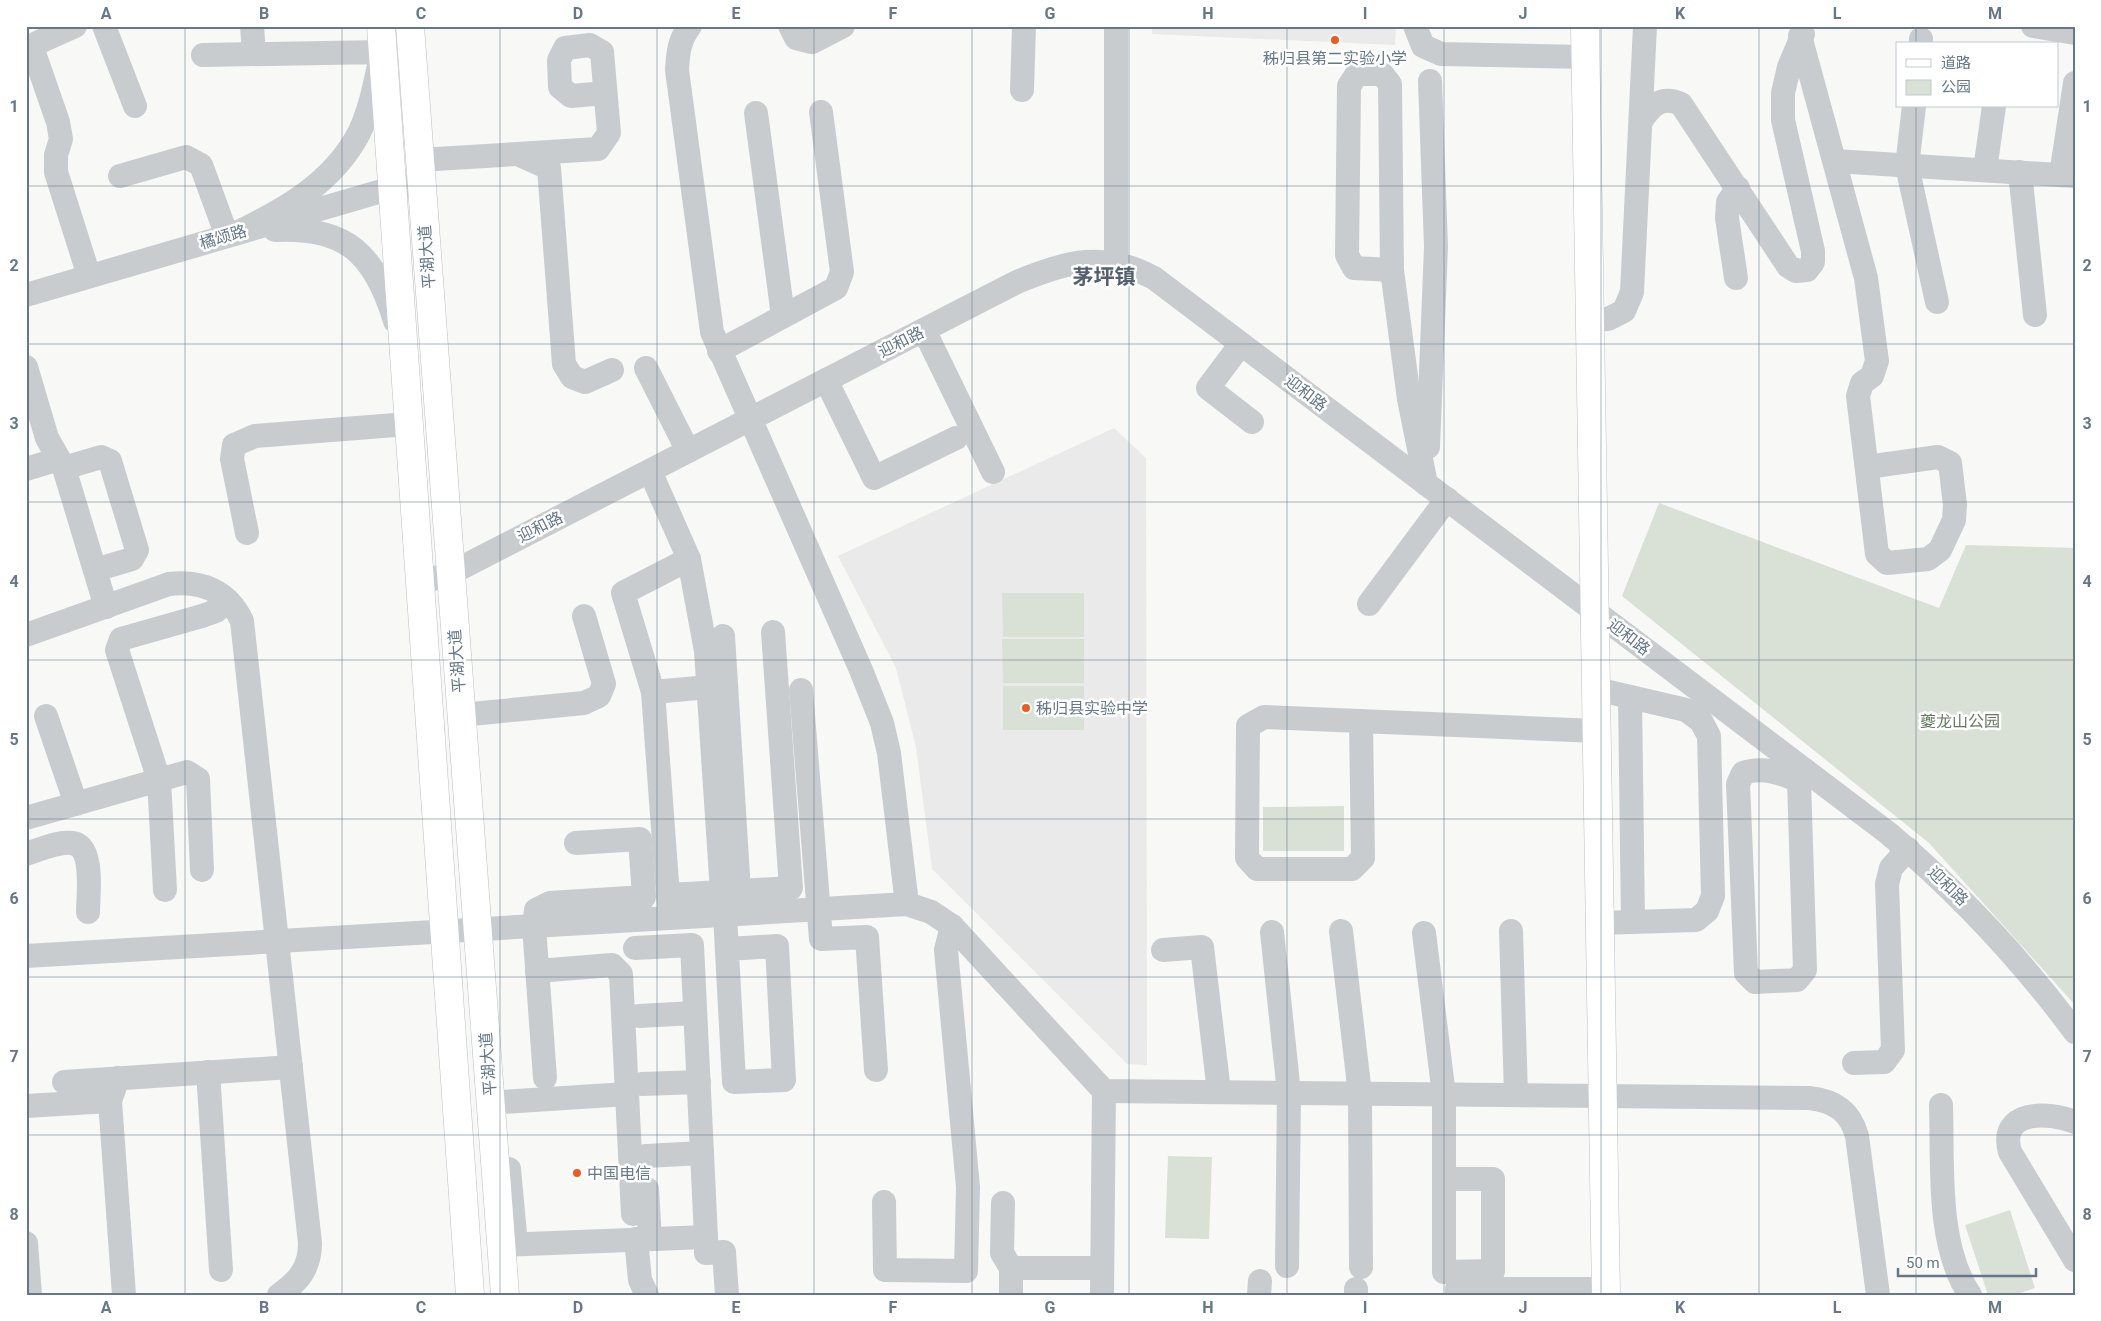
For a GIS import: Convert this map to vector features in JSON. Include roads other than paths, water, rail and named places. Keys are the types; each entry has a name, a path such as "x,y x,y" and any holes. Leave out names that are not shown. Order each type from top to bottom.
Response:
{"main road":[{"name":"平湖大道","path":"410,26 424,168 508,1244 505,1295"},
{"path":"1585,26 1606,1292"},
{"name":"平湖大道","path":"382,39 470,1295"}],"street":[{"path":"74,26 37,43 34,53 58,122 60,140 56,154 56,172 89,276"},
{"path":"104,26 135,106"},
{"path":"252,26 254,54"},
{"path":"420,26 424,168"},
{"path":"690,26 682,36 677,70 707,310 719,351 861,670 882,723 894,783 907,904"},
{"path":"790,26 796,38 812,42 843,26"},
{"path":"1022,90 1024,26"},
{"path":"1116,26 1116,262"},
{"path":"1415,26 1423,46 1441,54 1586,57"},
{"path":"1590,320 1608,319 1624,311 1632,292 1645,26"},
{"path":"2033,26 2075,33"},
{"path":"1641,121 1648,110 1659,102 1667,100 1681,104 1788,266 1796,272 1802,272 1810,268 1813,262 1812,251 1784,120 1783,93 1805,31"},
{"path":"1805,31 1835,161 1863,264 1877,361 1872,376 1862,383 1858,396 1877,554 1887,563 1928,559 1940,550 1954,520 1955,505 1950,463 1938,457 1867,467"},
{"path":"203,55 254,54 382,39 370,103 359,133 341,161 319,184 292,203 230,235"},
{"path":"1392,270 1354,268 1347,255 1349,86 1357,74 1382,74 1390,84 1392,270 1409,399 1426,484"},
{"path":"1426,484 1436,247 1430,81"},
{"path":"1835,161 2068,175 2075,83"},
{"name":"橘颂路","path":"26,295 392,188 424,168 518,154 598,149 610,133 606,93"},
{"path":"1914,108 1907,166 1937,302"},
{"path":"1985,170 1994,108"},
{"path":"719,351 836,288 842,272 821,112"},
{"path":"756,113 783,316"},
{"path":"518,154 550,168 564,364 572,377 585,382 612,370"},
{"path":"120,176 186,157 201,165 230,235"},
{"path":"2020,172 2035,315"},
{"path":"1736,278 1727,218 1728,202 1738,188"},
{"path":"230,235 295,229 323,232 348,244 370,264 386,291 404,358"},
{"name":"迎和路","path":"420,582 455,571 1017,282 1046,269 1071,263 1093,261 1116,262 1154,278 1595,611 1802,776 1908,850 1959,895 1993,931 2075,1032"},
{"path":"924,330 994,472"},
{"path":"1241,344 1208,388 1252,422"},
{"path":"26,367 47,438 61,463 106,606"},
{"path":"646,368 688,451"},
{"path":"826,380 874,478 956,438"},
{"path":"247,533 232,459 234,445 256,436 408,424"},
{"path":"26,469 101,457 110,461 137,550 132,559 95,570"},
{"path":"26,956 634,920 669,907 722,892 706,651 689,559 650,471"},
{"path":"1369,604 1447,499"},
{"path":"669,907 653,692 623,593 689,559"},
{"path":"455,571 472,714 483,929 502,1102 508,1244 706,1237"},
{"path":"26,635 168,584 194,583 206,586 227,600 236,609 245,634 310,1256 300,1278 280,1295"},
{"path":"165,890 159,780 118,650 121,639 202,616 216,610 227,600"},
{"path":"472,714 584,703 599,696 604,684 584,616"},
{"path":"735,907 791,888 774,632"},
{"path":"723,636 735,907 727,948 734,1082 784,1080 777,946 727,948"},
{"path":"653,692 709,687"},
{"path":"801,690 821,939 867,937 876,1070"},
{"path":"1596,690 1686,710 1700,721 1709,736 1713,887 1713,896 1707,911 1696,920 1600,923"},
{"path":"1630,697 1633,922"},
{"path":"46,716 76,804"},
{"path":"1361,721 1363,858 1352,869 1257,869 1247,858 1248,726 1264,717 1361,721 1597,731"},
{"path":"1755,768 1802,776 1806,970 1797,980 1755,982 1746,972 1738,784 1743,773 1755,768"},
{"path":"52,846 34,816 187,772 198,779 202,870"},
{"path":"1598,822 1631,822"},
{"path":"545,1078 534,926 536,910 550,903 644,897 640,840 576,843"},
{"path":"26,854 52,846 72,843 80,846 86,854 88,912"},
{"path":"1854,1063 1884,1062 1893,1050 1887,884 1892,868 1908,850"},
{"path":"669,907 818,909 907,904 931,912 952,926 1104,1091 1102,1295"},
{"path":"633,1214 638,1016 634,920"},
{"path":"884,1202 884,1270 966,1271 968,1188 946,950 952,926"},
{"path":"1341,930 1360,1094 1358,1284"},
{"path":"1510,931 1516,1095"},
{"path":"1272,932 1289,1093 1286,1266"},
{"path":"1424,934 1444,1094 1444,1178"},
{"path":"635,948 692,945 706,1253 724,1252 727,1295"},
{"path":"1163,950 1202,947 1219,1092"},
{"path":"537,971 612,965 621,974 635,1089 646,1156 640,1280 646,1295"},
{"path":"638,1016 695,1013"},
{"path":"64,1082 291,1066"},
{"path":"208,1072 220,1270"},
{"path":"118,1078 110,1101 124,1295"},
{"path":"502,1102 699,1082"},
{"path":"1104,1091 1809,1098 1829,1101 1844,1111 1854,1128 1859,1146 1878,1295"},
{"path":"26,1106 110,1101"},
{"path":"1941,1105 1946,1227 1955,1263 1970,1295"},
{"path":"2075,1122 2049,1115 2027,1118 2012,1125 2009,1129 2007,1140 2010,1152 2075,1260"},
{"path":"646,1156 702,1153"},
{"path":"1003,1203 1002,1253 1011,1268 1011,1295"},
{"path":"26,1243 30,1295"},
{"path":"1011,1268 1102,1268"},
{"path":"1457,1295 1457,1289 1494,1292 1606,1292"}],"place":[{"name":"秭归县第二实验小学","path":"1335,40"},
{"name":"秭归县实验中学","path":"1026,708"},
{"name":"中国电信","path":"577,1173"}],"district":[{"name":"茅坪镇","path":"1104,277"}],"park label":[{"name":"夔龙山公园","path":"1960,721"}]}
